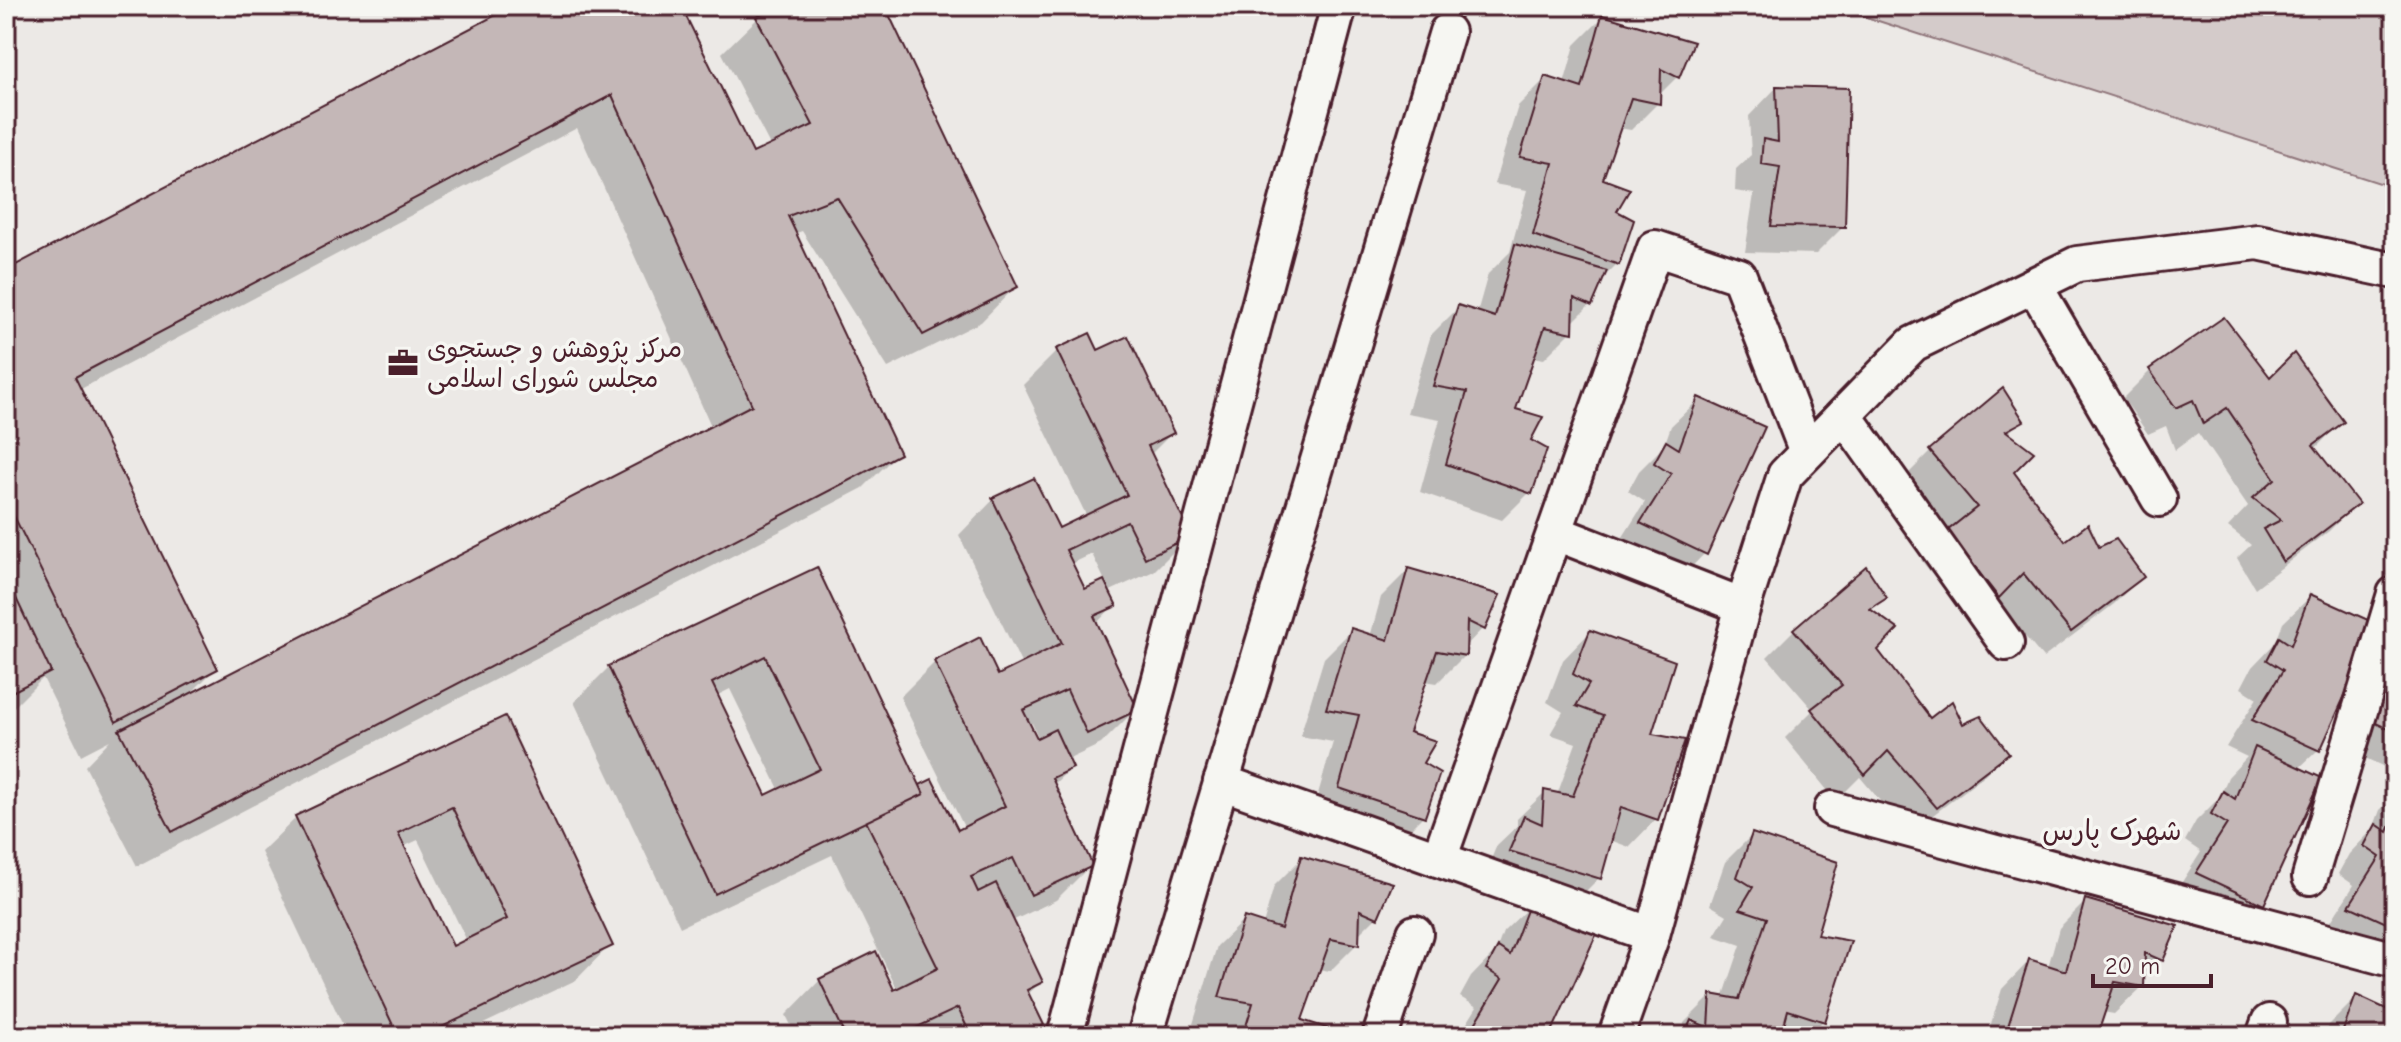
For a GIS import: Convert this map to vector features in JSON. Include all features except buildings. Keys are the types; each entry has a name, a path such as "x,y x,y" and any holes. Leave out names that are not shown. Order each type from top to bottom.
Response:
{"street":[{"path":"1065,1036 1337,13"},
{"path":"1145,1036 1447,32"},
{"path":"1616,1036 1652,935 1743,606 1785,475 1913,344 2077,264 2258,242 2395,271"},
{"path":"1439,859 1655,248 1739,276 1807,452"},
{"path":"2034,285 2159,499"},
{"path":"1844,415 2006,643"},
{"path":"1556,533 1743,606"},
{"path":"2310,877 2395,594"},
{"path":"1221,782 1652,935"},
{"path":"1832,809 2395,960"},
{"path":"1380,1036 1415,933"}],"shaded area":[{"path":"1832,6 2395,6 2395,188"}],"place":[{"name":"مرکز پژوهش و جستجوی مجلس شورای اسلامی","path":"403,363"}],"district":[{"name":"شهرک پارس","path":"2112,830"}]}
